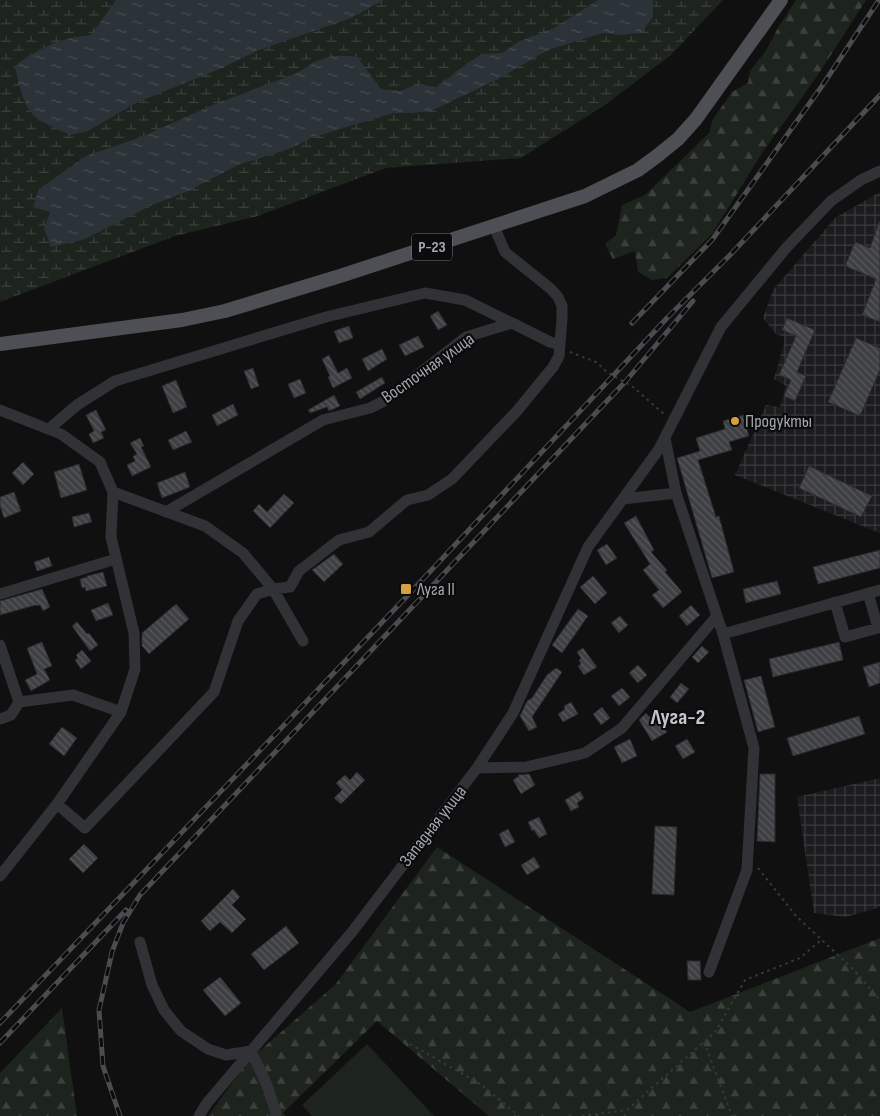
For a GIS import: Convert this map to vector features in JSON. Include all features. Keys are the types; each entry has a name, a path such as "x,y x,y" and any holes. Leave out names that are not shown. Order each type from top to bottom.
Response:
{"main road":[{"name":"Р-23","path":"0,344 182,320 225,311 340,276 585,196 638,170 657,156 696,119 781,0"}],"street":[{"path":"477,768 513,713 588,547 659,449 721,327 787,247 831,201 861,180 880,171"},
{"path":"57,804 85,828 214,692 238,621 257,594 273,589 290,587 299,571 339,540 369,532 407,500 428,495 452,479 517,411 553,367 559,356 562,306 552,289 505,252 494,226"},
{"path":"50,430 77,405 115,381 326,317 425,292 465,300 550,342 560,345"},
{"name":"Восточная улица","path":"166,512 323,420 370,408 384,400 466,336 512,323"},
{"path":"0,410 61,434 100,462 113,492 111,537 134,633 135,669 121,712 57,804 0,876"},
{"path":"664,438 676,493 722,634 754,748 747,870 709,972"},
{"path":"113,492 205,526 242,553 273,589 303,641"},
{"path":"623,499 676,493"},
{"path":"0,594 116,559"},
{"path":"722,634 880,590"},
{"path":"835,602 845,638 878,628 868,593"},
{"name":"Западная улица","path":"199,1116 207,1103 352,932 477,768 526,767 585,753 622,728 716,617"},
{"path":"0,645 19,702"},
{"path":"0,719 11,715 19,702 73,694 121,712"},
{"path":"140,942 152,985 164,1010 181,1031 208,1049 226,1055 251,1051 267,1085 276,1113 275,1116"}],"path":[{"path":"560,345 565,350 596,362 607,372 633,387 673,421"},
{"path":"748,851 761,874 796,916 852,968 880,1000"},
{"path":"582,1116 628,1110 715,1032 744,980 800,958 821,940"},
{"path":"704,1042 732,1116"},
{"path":"410,1044 482,1085 519,1116"}],"shaded area":[{"path":"880,192 880,533 735,475 766,405 780,407 786,386 774,379 784,344 784,337 776,334 763,318 773,290 835,218"},
{"path":"880,778 880,907 846,917 814,913 797,797"}],"green space":[{"path":"0,0 723,0 671,55 605,105 521,158 386,168 258,216 175,236 0,302"},
{"path":"796,0 866,0 818,75 762,153 712,234 667,278 652,280 638,272 635,251 613,259 605,244 616,235 622,205 645,195 709,133 713,119 732,92 748,83 750,71 765,52"},
{"path":"437,847 690,1012 880,938 880,1116 489,1116 377,1021 283,1113 286,1116 208,1116 249,1060 335,985"},
{"path":"62,1008 77,1116 0,1116 0,1073"},
{"path":"367,1044 434,1116 312,1116 302,1105"}],"water":[{"path":"116,0 384,0 351,18 259,50 224,67 136,103 88,131 70,135 33,115 22,95 15,66 51,44 69,38 91,35"},
{"path":"598,0 653,0 653,17 641,33 621,35 603,33 548,50 500,78 431,111 393,113 311,138 292,148 238,165 188,191 152,205 85,239 51,247 44,229 50,212 33,207 39,189 86,156 141,137 208,107 299,72 314,62 332,56 352,56 358,58 381,89 400,91 418,84 437,87 482,54 502,53 518,42 554,28"}],"building":[{"path":"879,222 880,322 862,315 876,279 845,266 855,242 870,248"},
{"path":"438,311 447,325 438,330 430,316"},
{"path":"787,318 815,330 797,372 806,376 795,401 784,396 791,380 779,375 796,336 782,330"},
{"path":"349,326 353,338 339,343 334,331"},
{"path":"418,336 424,347 405,356 399,345"},
{"path":"856,338 880,348 880,370 860,416 828,402"},
{"path":"382,349 387,359 368,371 362,359"},
{"path":"329,355 338,373 347,368 352,378 333,388 322,359"},
{"path":"253,368 259,386 251,389 244,371"},
{"path":"382,377 385,383 360,399 356,392"},
{"path":"300,379 306,393 294,398 288,384"},
{"path":"176,380 187,407 173,413 162,386"},
{"path":"334,395 340,406 329,411 327,407 310,413 308,410"},
{"path":"233,404 238,415 217,426 212,415"},
{"path":"96,410 106,430 101,432 104,438 93,443 89,434 94,431 86,415"},
{"path":"743,415 749,436 729,442 732,450 698,460 716,517 719,516 734,572 712,578 677,458 700,451 696,438 725,429 723,421"},
{"path":"186,431 192,442 173,450 168,440"},
{"path":"140,438 144,446 141,447 151,467 132,476 127,465 135,461 133,456 137,454 130,443"},
{"path":"23,462 34,474 23,485 12,473"},
{"path":"79,464 87,490 61,498 54,472"},
{"path":"809,466 872,496 861,517 799,488"},
{"path":"185,472 190,487 162,498 157,483"},
{"path":"14,492 21,511 4,518 0,506 0,497"},
{"path":"284,494 294,503 270,528 253,511 259,504 267,512"},
{"path":"89,513 92,522 74,527 72,517"},
{"path":"636,516 654,550 651,552 667,570 665,572 682,592 663,608 652,595 659,590 643,570 650,564 624,523"},
{"path":"607,544 617,558 606,565 597,550"},
{"path":"880,550 880,568 818,584 813,567"},
{"path":"334,554 343,564 324,582 312,570"},
{"path":"49,557 52,566 37,571 34,562"},
{"path":"103,572 107,586 86,591 85,587 82,588 80,579"},
{"path":"593,576 607,593 595,604 580,587"},
{"path":"777,581 781,594 746,603 743,589"},
{"path":"42,589 50,607 43,611 40,605 36,605 0,615 0,601"},
{"path":"108,603 113,615 96,621 91,610"},
{"path":"176,604 189,619 149,654 142,646 142,633"},
{"path":"691,605 700,615 687,626 679,616"},
{"path":"578,609 588,616 562,653 552,645"},
{"path":"620,616 628,625 619,633 611,623"},
{"path":"77,622 98,645 90,651 72,626"},
{"path":"42,642 52,666 44,669 50,680 31,691 25,680 37,674 27,648"},
{"path":"839,642 843,660 773,677 769,659"},
{"path":"702,646 709,652 698,663 692,657"},
{"path":"583,648 597,667 584,675 578,666 581,664 579,660 581,658 577,652"},
{"path":"82,650 91,661 81,669 75,660 78,658 76,655"},
{"path":"880,662 880,683 869,687 863,667"},
{"path":"638,665 647,675 638,683 629,673"},
{"path":"556,668 562,672 532,717 537,727 529,731 520,716 527,701 532,698 547,675"},
{"path":"761,676 775,727 758,732 744,680"},
{"path":"681,683 689,689 677,703 670,697"},
{"path":"622,688 630,697 619,706 611,696"},
{"path":"571,702 578,714 563,722 558,714 565,709 564,706"},
{"path":"602,707 610,718 601,725 593,714"},
{"path":"646,713 649,717 656,713 667,732 652,741 639,720"},
{"path":"859,716 865,734 793,756 787,738"},
{"path":"62,727 77,738 64,756 49,744"},
{"path":"630,739 637,756 622,763 614,747"},
{"path":"687,739 695,752 683,759 675,746"},
{"path":"357,772 365,780 341,804 334,798 342,790 336,783 345,775 350,780"},
{"path":"529,774 535,785 521,794 513,780 518,775"},
{"path":"760,774 775,774 775,842 757,841"},
{"path":"580,791 584,798 577,803 579,807 571,811 565,800"},
{"path":"539,817 547,834 539,838 534,830 532,831 528,822"},
{"path":"655,826 677,827 674,895 652,894"},
{"path":"508,829 515,842 505,847 499,834"},
{"path":"84,844 98,858 83,873 69,859"},
{"path":"534,857 540,867 527,875 521,865"},
{"path":"233,889 240,897 232,905 246,919 232,933 220,922 210,931 201,921"},
{"path":"286,926 299,943 264,970 251,954"},
{"path":"687,961 700,961 701,980 688,980"},
{"path":"220,977 241,1003 225,1016 203,990"}],"railway":[{"path":"632,323 712,240 822,86 879,0"},
{"path":"0,1023 410,593 667,318 731,254 880,95"},
{"path":"120,1116 103,1066 99,1010 112,952 123,923 140,895 625,382 693,301"},
{"path":"0,1043 126,910"}],"place":[{"name":"Продукты","path":"735,421"},
{"name":"Луга II","path":"406,589"}],"district":[{"name":"Луга-2","path":"678,717"}]}
